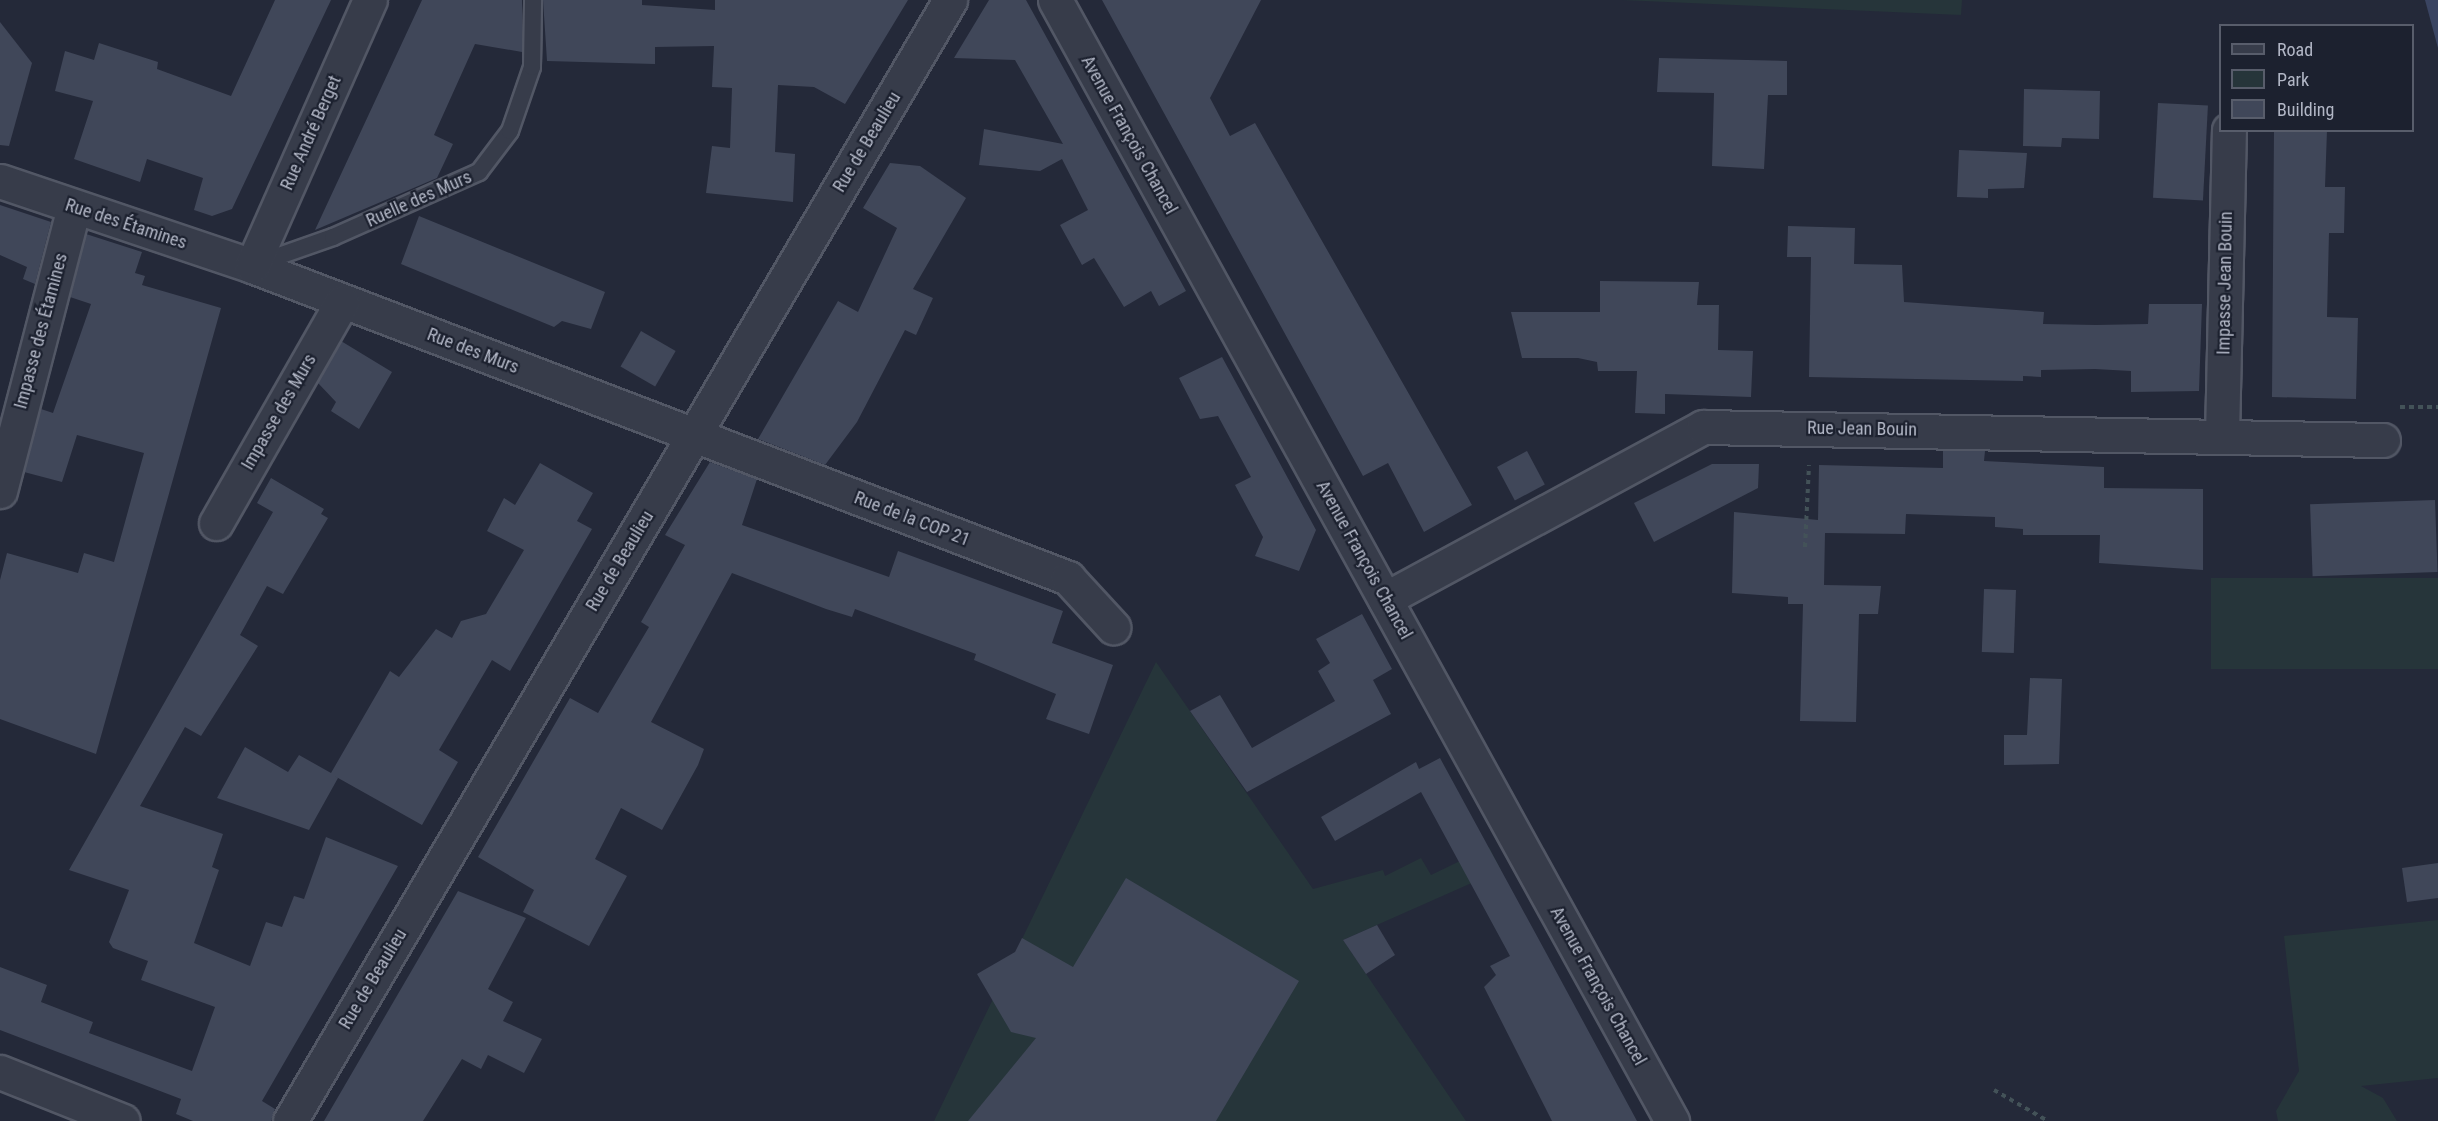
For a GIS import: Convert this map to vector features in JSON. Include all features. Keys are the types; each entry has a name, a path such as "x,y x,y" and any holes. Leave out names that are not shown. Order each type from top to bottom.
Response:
{"street":[{"name":"Rue André Berget","path":"252,266 370,0"},
{"name":"Rue de Beaulieu","path":"290,1121 950,0"},
{"name":"Avenue François Chancel","path":"1055,0 1672,1121"},
{"name":"Impasse Jean Bouin","path":"2222,436 2229,132"},
{"name":"Rue des Étamines","path":"0,181 252,266"},
{"name":"Impasse des Étamines","path":"0,490 74,207"},
{"name":"Rue des Murs","path":"252,266 693,436"},
{"name":"Impasse des Murs","path":"216,523 342,302"},
{"name":"Rue Jean Bouin","path":"1385,599 1703,427 2383,440"},
{"name":"Rue de la COP 21","path":"693,436 1068,578 1113,627"},
{"path":"0,1072 123,1121"}],"lane":[{"name":"Ruelle des Murs","path":"252,266 333,237 479,172 510,131 532,67 533,0"}],"path":[{"path":"1805,548 1810,428"},
{"path":"1994,1090 2048,1121"}],"green space":[{"path":"1622,0 1962,0 1961,15"},
{"path":"2211,578 2438,578 2438,669 2211,669"},
{"path":"1156,662 1313,889 1383,870 1385,876 1421,858 1431,875 1489,847 1501,870 1343,940 1466,1121 934,1121"},
{"path":"2438,920 2438,1078 2361,1086 2383,1098 2397,1121 2278,1121 2276,1111 2299,1071 2284,936"}],"water":[{"path":"2425,0 2438,0 2438,48"}],"building":[{"path":"275,0 331,0 232,209 212,216 194,210 203,178 147,159 140,182 74,159 93,101 55,91 65,51 94,60 99,43 158,62 157,69 231,96"},
{"path":"422,0 522,0 522,52 475,44 434,135 453,144 437,178 315,230"},
{"path":"543,0 642,0 642,5 715,10 715,0 908,0 845,104 814,87 778,85 775,152 795,154 793,202 706,193 712,146 730,148 732,88 712,87 714,46 655,47 655,64 547,61"},
{"path":"989,0 1026,0 1186,291 1159,306 1151,291 1124,307 1094,258 1082,265 1060,225 1088,210 1062,159 1040,171 979,165 984,129 1063,144 1015,60 954,58"},
{"path":"1102,0 1261,0 1210,98 1230,136 1255,123 1472,505 1424,532 1388,463 1363,476"},
{"path":"0,22 32,63 9,146 0,145"},
{"path":"1659,58 1787,61 1787,95 1768,95 1764,169 1712,166 1714,93 1657,92"},
{"path":"2024,89 2100,91 2099,139 2062,138 2061,147 2023,146"},
{"path":"2158,103 2208,106 2203,200 2153,198"},
{"path":"2274,132 2327,132 2325,187 2345,187 2344,233 2329,233 2327,317 2358,318 2356,399 2272,397"},
{"path":"1959,150 2027,153 2024,188 1988,189 1988,198 1957,197"},
{"path":"890,163 920,166 966,198 913,289 933,298 916,335 905,330 857,422 825,465 758,439 838,301 858,312 897,228 863,208"},
{"path":"0,205 51,222 35,284 23,279 27,267 0,255"},
{"path":"419,216 605,292 591,329 562,321 554,327 401,264"},
{"path":"1788,226 1855,228 1854,264 1902,265 1904,302 2044,312 2043,324 2096,325 2148,324 2149,304 2202,304 2199,391 2131,392 2131,371 2095,369 2041,370 2041,377 2023,376 2023,381 1809,377 1811,257 1787,257"},
{"path":"86,234 142,252 135,273 145,276 142,285 221,308 96,754 0,719 0,580 7,553 78,573 84,553 114,562 144,453 77,435 62,482 24,472 41,409 53,413 91,304 70,297"},
{"path":"1600,281 1699,282 1697,305 1719,305 1718,350 1753,351 1751,397 1665,394 1665,414 1635,413 1637,371 1598,371 1597,362 1578,358 1522,358 1511,312 1600,312"},
{"path":"641,331 676,351 655,387 620,367"},
{"path":"341,341 392,372 359,429 331,411 336,402 318,383"},
{"path":"1222,357 1316,530 1299,571 1255,556 1263,537 1235,485 1251,477 1218,416 1200,419 1179,378"},
{"path":"1943,450 1985,451 1984,461 2104,467 2104,488 2203,489 2203,570 2099,563 2100,535 2023,535 2023,529 1995,527 1995,517 1906,514 1905,534 1825,533 1824,585 1881,586 1878,614 1859,614 1856,722 1800,721 1803,604 1788,604 1788,597 1732,593 1734,512 1818,520 1819,465 1943,468"},
{"path":"1527,451 1545,485 1515,501 1497,467"},
{"path":"710,462 757,479 742,525 889,577 898,551 1063,611 1052,643 1113,665 1089,734 1046,719 1056,694 974,660 976,654 855,609 852,617 732,573 651,722 704,749 698,765 662,830 621,808 595,859 627,876 589,946 523,912 534,890 478,857 570,698 598,713 649,627 641,622 685,545 665,535"},
{"path":"540,463 593,493 577,521 592,529 510,671 492,660 439,750 458,762 422,825 331,774 338,778 309,830 217,798 245,747 288,772 299,755 331,773 390,671 399,677 436,629 452,638 461,621 486,614 524,550 487,531 504,498 515,505"},
{"path":"1712,464 1759,464 1758,488 1654,542 1634,503"},
{"path":"271,478 324,509 321,514 328,518 283,594 267,586 240,635 258,646 201,736 185,727 140,806 223,834 212,867 219,870 194,943 250,966 266,922 282,927 294,896 304,899 326,837 398,866 262,1101 275,1109 271,1121 193,1121 176,1114 181,1099 0,1030 0,967 47,985 41,1002 93,1022 89,1033 192,1071 215,1007 141,980 148,961 113,948 109,942 129,890 69,870 273,512 257,503"},
{"path":"2435,500 2438,572 2313,576 2310,504"},
{"path":"1984,589 2016,590 2014,653 1982,652"},
{"path":"1362,614 1392,669 1373,680 1391,714 1247,792 1190,711 1220,695 1252,748 1335,701 1318,671 1330,663 1316,639"},
{"path":"2030,678 2062,679 2059,764 2004,765 2004,735 2027,735"},
{"path":"1440,758 1637,1121 1552,1121 1484,987 1496,975 1490,966 1510,956 1421,792 1335,841 1321,817 1416,762 1419,769"},
{"path":"2438,863 2438,898 2407,902 2402,868"},
{"path":"1126,878 1299,981 1216,1121 968,1121 1036,1038 1011,1032 977,974 1015,952 1022,938 1073,967"},
{"path":"458,891 526,918 488,989 513,1002 503,1021 542,1039 524,1073 488,1055 481,1069 462,1059 423,1121 324,1121"},
{"path":"1377,925 1395,955 1366,974 1343,940"}]}
